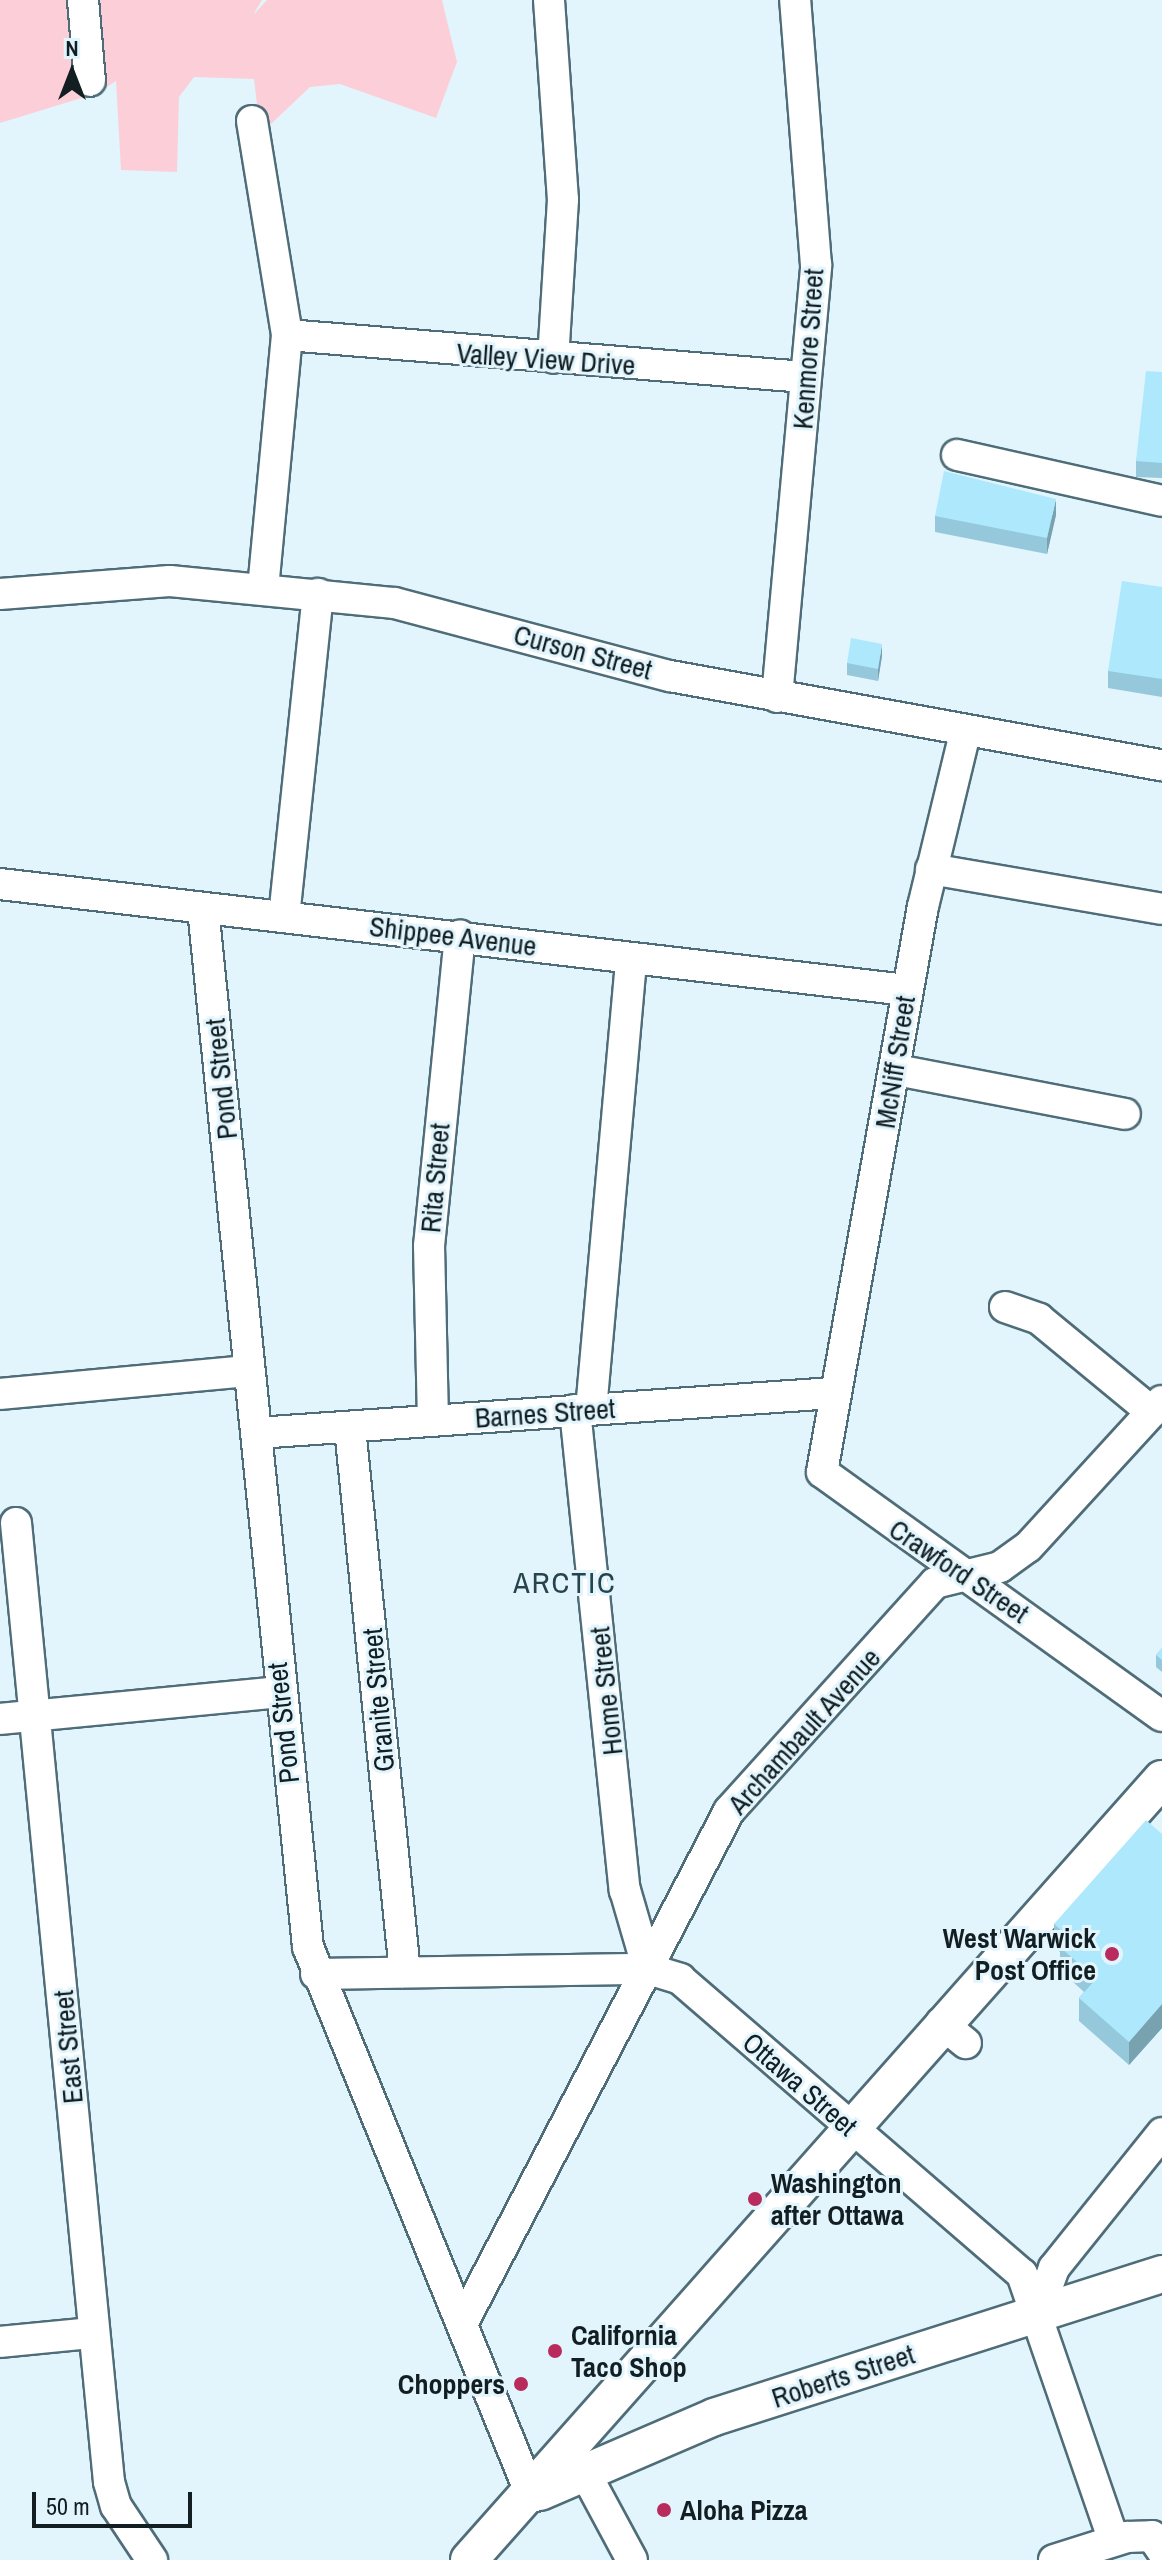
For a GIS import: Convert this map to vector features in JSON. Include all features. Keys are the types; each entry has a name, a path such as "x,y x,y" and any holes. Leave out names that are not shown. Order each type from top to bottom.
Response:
{"main road":[{"path":"479,2556 532,2497 613,2389 850,2129 954,2033 1162,1779"},
{"name":"Roberts Street","path":"532,2497 583,2469 714,2417 1162,2274"}],"street":[{"path":"83,0 90,81"},
{"path":"549,0 563,200 553,358"},
{"name":"Kenmore Street","path":"777,697 816,265 795,0"},
{"path":"252,121 287,335 263,588"},
{"name":"Valley View Drive","path":"287,335 805,377"},
{"path":"957,455 1162,501"},
{"name":"Curson Street","path":"0,594 138,580 263,588 395,603 777,697 965,733 1162,765"},
{"path":"284,917 318,594"},
{"name":"McNiff Street","path":"834,1393 897,1070 907,990 931,869 965,733"},
{"path":"931,869 1162,909"},
{"name":"Shippee Avenue","path":"0,884 907,990"},
{"name":"Pond Street","path":"203,908 304,1924 316,1974 532,2497"},
{"name":"Rita Street","path":"433,1421 429,1246 460,936"},
{"name":"Home Street","path":"631,960 583,1410 625,1890 648,1969"},
{"path":"897,1070 1125,1114"},
{"path":"1005,1307 1039,1319 1157,1407"},
{"path":"0,1394 249,1371"},
{"name":"Barnes Street","path":"257,1433 834,1393"},
{"name":"Crawford Street","path":"834,1393 822,1472 969,1574 1162,1716"},
{"name":"Archambault Avenue","path":"462,2324 729,1811 935,1583 1000,1567 1028,1547 1157,1407"},
{"name":"Granite Street","path":"350,1428 405,1972"},
{"name":"East Street","path":"16,1523 39,1716 91,2333 109,2482 142,2555"},
{"path":"0,1719 279,1692"},
{"name":"Ottawa Street","path":"316,1974 648,1969 680,1979 850,2129 1022,2274 1038,2312 1113,2539"},
{"path":"1038,2312 1071,2243 1162,2133"},
{"path":"0,2342 91,2333"},
{"path":"583,2469 632,2560"},
{"path":"1054,2560 1113,2539 1152,2536 1162,2551"}],"shaded area":[{"path":"0,0 262,0 253,15 267,0 442,0 457,62 436,118 340,84 310,87 271,124 258,113 254,79 194,77 179,97 177,172 121,170 116,81 98,93 0,123"}],"building":[{"path":"1146,371 1162,372 1162,463 1136,461"},
{"path":"944,471 1056,499 1047,538 935,516"},
{"path":"1122,581 1162,587 1162,679 1108,671"},
{"path":"851,638 882,644 878,669 847,663"},
{"name":"West Warwick Post Office","path":"1146,1820 1162,1834 1162,2004 1129,2042 1079,1998 1096,1979 1060,1947 1069,1937 1054,1924"}],"place":[{"name":"West Warwick Post Office","path":"1112,1954"},
{"name":"Washington after Ottawa","path":"755,2199"},
{"name":"California Taco Shop","path":"555,2351"},
{"name":"Choppers","path":"521,2384"},
{"name":"Aloha Pizza","path":"664,2510"}],"district":[{"name":"ARCTIC","path":"565,1582"}]}
